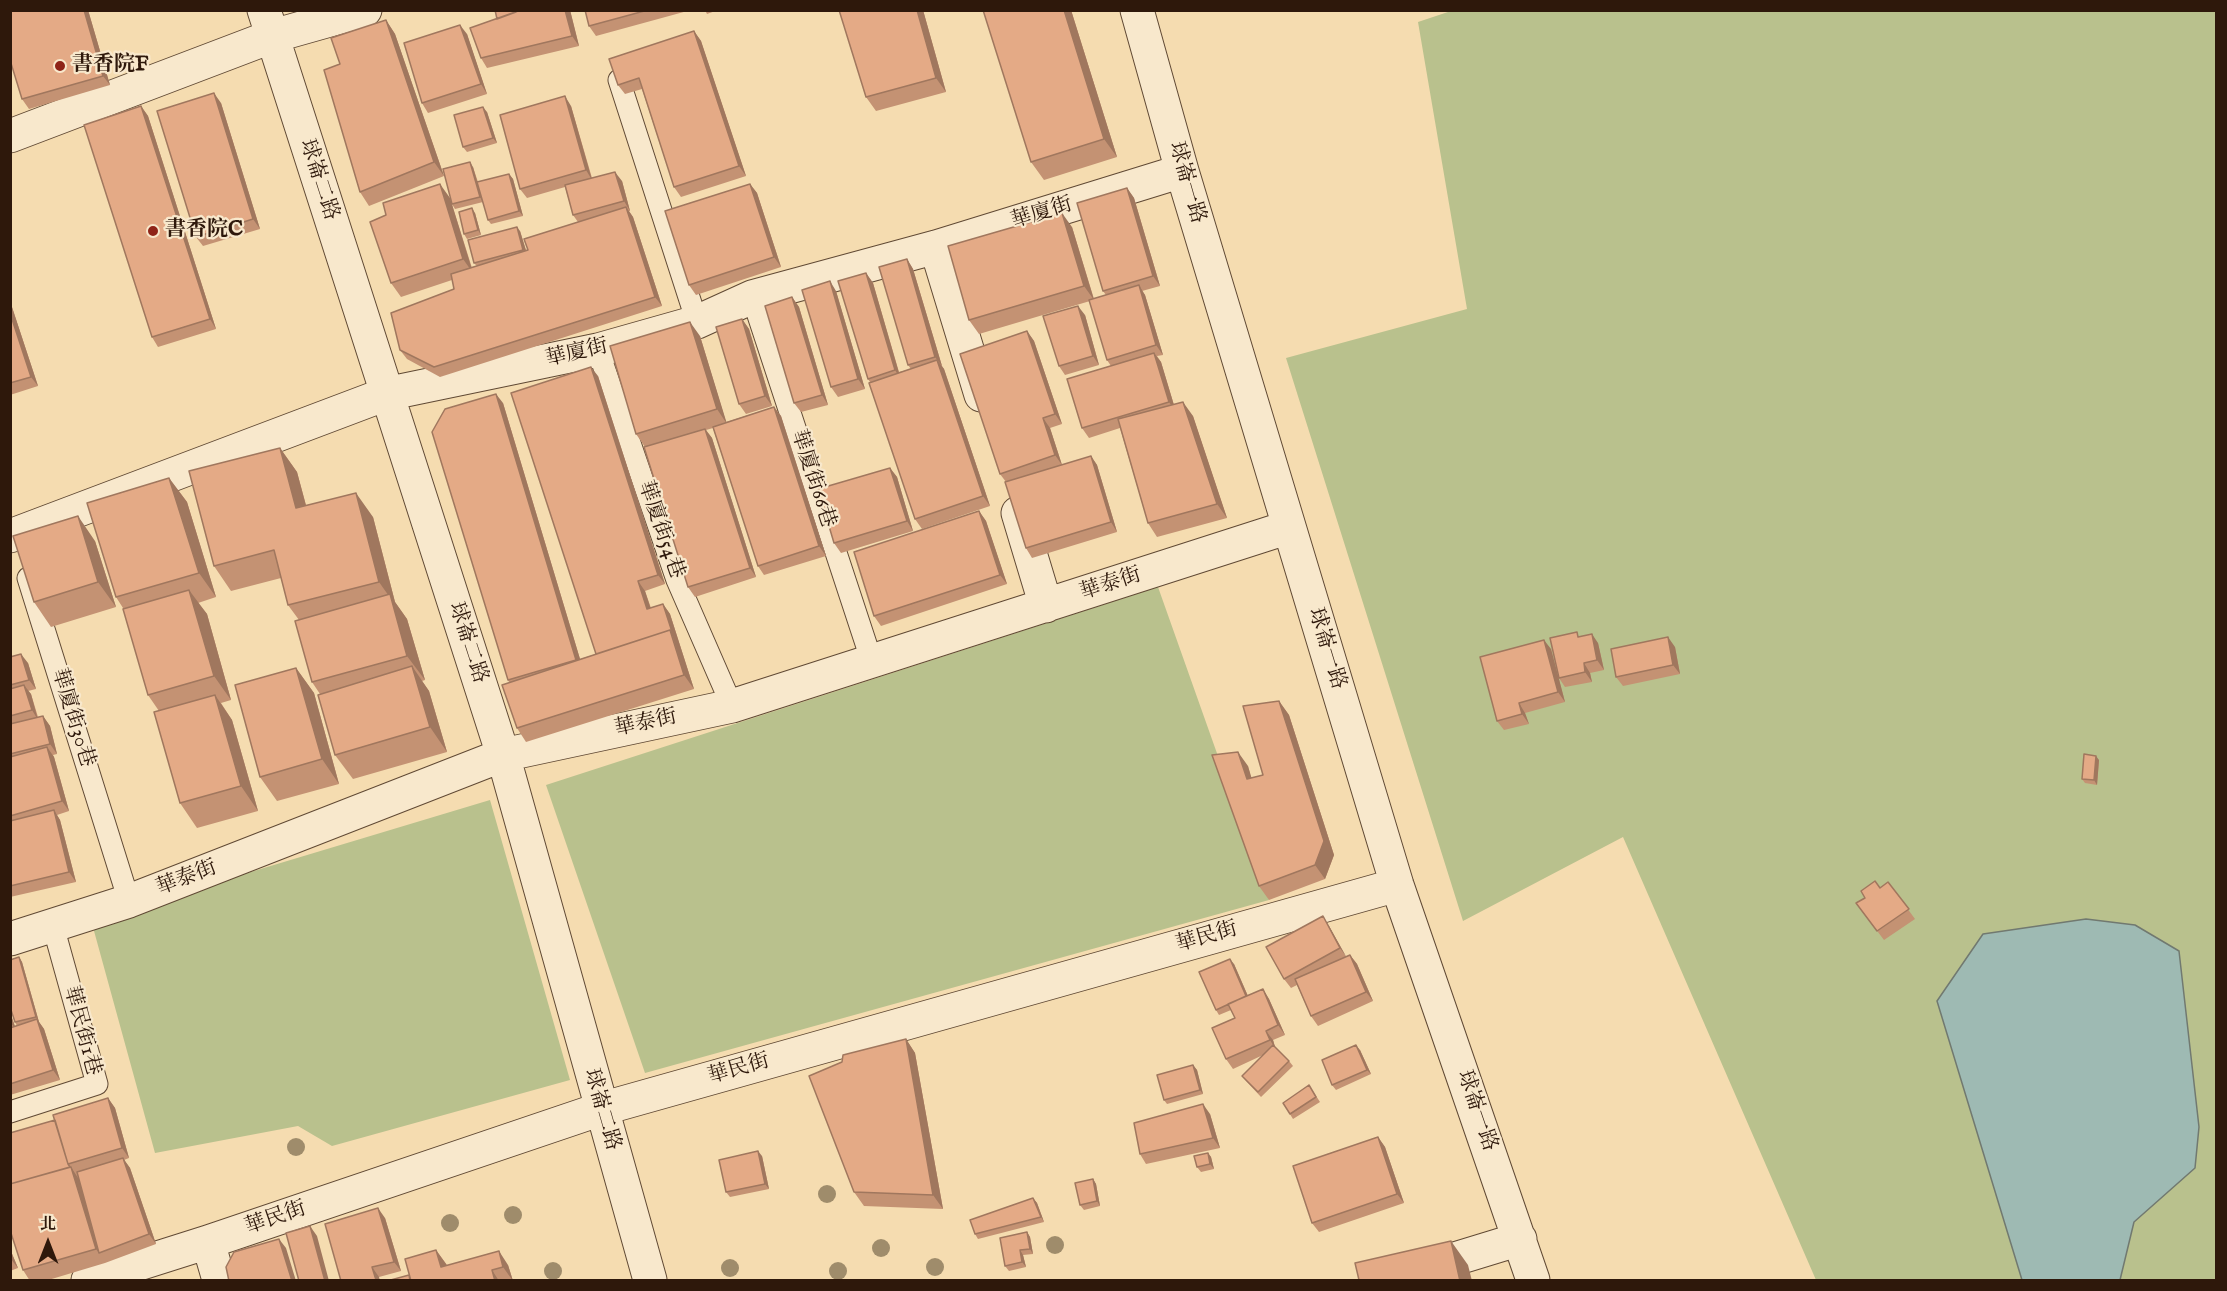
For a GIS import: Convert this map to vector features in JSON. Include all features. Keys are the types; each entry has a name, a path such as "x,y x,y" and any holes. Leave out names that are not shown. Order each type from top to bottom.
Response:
{"street":[{"path":"10,136 268,23 365,10"},
{"name":"球崙一路","path":"1137,10 1182,171 1397,885 1533,1281"},
{"name":"球崙二路","path":"268,23 503,755 650,1281"},
{"name":"華廈街","path":"12,536 386,394 598,350 697,322 752,297 936,247 1182,171"},
{"path":"936,247 991,426"},
{"path":"1008,482 1046,606"},
{"name":"華泰街","path":"10,939 129,901 503,755 732,706 1289,527"},
{"name":"華民街","path":"88,1281 601,1109 1397,885"},
{"path":"1386,1281 1520,1239"},
{"path":"208,1242 219,1281"}],"lane":[{"path":"619,80 697,322"},
{"name":"華廈街66巷","path":"752,297 872,662"},
{"name":"華廈街54巷","path":"598,350 677,580 732,706"},
{"name":"華廈街30巷","path":"12,536 129,901"},
{"name":"華民街1巷","path":"10,1112 97,1084 53,926"}],"green space":[{"path":"1454,10 2216,11 2216,1280 1816,1280 1623,837 1463,921 1286,358 1467,309 1418,22"},
{"path":"1158,587 1269,900 645,1073 546,785"},
{"path":"490,800 570,1080 332,1146 298,1126 155,1153 91,920"}],"water":[{"path":"2086,919 2135,925 2179,951 2199,1127 2195,1168 2134,1222 2120,1280 2022,1280 1937,1001 1983,934"}],"building":[{"name":"書香院F","path":"10,10 84,10 103,76 22,99 10,60"},
{"path":"495,10 516,10 516,12 497,19"},
{"path":"521,10 565,10 572,36 481,58 470,28"},
{"path":"585,10 648,10 589,26"},
{"path":"839,10 917,10 936,78 866,97"},
{"path":"983,10 1064,10 1104,139 1031,162"},
{"path":"386,20 434,162 360,192 324,70 340,64 331,38"},
{"path":"460,25 481,84 422,103 404,43"},
{"path":"694,31 739,166 674,187 639,78 618,85 609,59"},
{"path":"214,93 253,219 196,237 157,111"},
{"path":"565,96 586,170 520,189 500,115"},
{"name":"書香院C","path":"141,106 210,319 152,337 84,125"},
{"path":"483,107 493,138 463,147 454,115"},
{"path":"470,162 480,197 452,204 443,169"},
{"path":"615,172 624,201 573,215 565,185"},
{"path":"509,174 519,211 488,220 477,182"},
{"path":"440,184 463,259 391,283 370,222 386,215 383,203"},
{"path":"750,184 774,257 689,285 665,211"},
{"path":"1127,188 1153,276 1103,291 1077,203"},
{"path":"626,207 655,297 434,367 400,350 391,313 454,289 451,274 528,250 524,239"},
{"path":"472,208 478,230 464,234 459,212"},
{"path":"1062,213 1084,286 969,320 948,246"},
{"path":"517,227 523,250 474,263 468,240"},
{"path":"907,259 935,357 908,365 879,267"},
{"path":"866,273 895,370 868,379 838,281"},
{"path":"830,281 858,379 831,387 802,290"},
{"path":"1139,285 1156,345 1107,360 1089,300"},
{"path":"792,297 822,395 794,403 765,306"},
{"path":"1078,306 1093,356 1059,366 1043,316"},
{"path":"10,313 31,377 10,383"},
{"path":"742,319 765,396 739,404 716,327"},
{"path":"690,322 717,409 636,434 610,346"},
{"path":"1027,331 1055,414 1043,418 1055,455 1000,474 960,354"},
{"path":"1154,353 1169,402 1082,428 1067,379"},
{"path":"937,360 983,496 915,519 869,383"},
{"path":"591,367 658,575 638,581 647,609 663,604 673,635 670,630 596,654 511,393"},
{"path":"496,394 576,660 508,680 432,432 445,409"},
{"path":"1183,402 1217,504 1148,523 1118,419"},
{"path":"774,407 819,546 758,566 713,427"},
{"path":"705,429 750,568 688,587 644,447"},
{"path":"280,448 296,508 356,493 379,582 288,605 274,550 214,566 189,471"},
{"path":"1091,456 1111,522 1026,548 1005,482"},
{"path":"890,468 907,521 834,543 818,489"},
{"path":"169,478 199,573 116,597 87,503"},
{"path":"979,511 1000,575 874,616 854,552"},
{"path":"78,516 98,582 34,602 13,536"},
{"path":"189,590 214,676 148,695 123,609"},
{"path":"390,594 407,656 312,682 295,621"},
{"path":"670,630 684,675 517,728 502,685"},
{"path":"1577,632 1578,637 1592,634 1597,660 1584,663 1585,672 1559,678 1550,638"},
{"path":"1668,637 1673,665 1616,677 1611,649"},
{"path":"1544,640 1558,692 1519,703 1522,714 1497,721 1480,657"},
{"path":"21,654 29,680 10,685 10,657"},
{"path":"412,666 430,727 335,755 318,695"},
{"path":"296,668 322,759 260,777 235,685"},
{"path":"24,685 32,710 10,716 10,689"},
{"path":"215,695 241,786 180,803 154,712"},
{"path":"1279,701 1324,841 1315,865 1259,886 1212,755 1238,752 1247,779 1263,775 1243,706"},
{"path":"43,716 50,744 10,754 10,724"},
{"path":"47,747 62,801 10,816 10,757"},
{"path":"2084,754 2096,756 2094,780 2082,779"},
{"path":"54,810 69,872 10,886 10,821"},
{"path":"1875,881 1880,888 1888,882 1909,909 1877,931 1856,903 1865,898 1861,891"},
{"path":"1323,916 1340,948 1284,979 1266,947"},
{"path":"1350,955 1366,992 1311,1016 1295,979"},
{"path":"19,957 36,1017 15,1022 10,1007 10,960"},
{"path":"1230,959 1246,996 1216,1010 1199,972"},
{"path":"1263,989 1278,1025 1266,1031 1270,1040 1226,1059 1212,1028 1235,1018 1228,1004"},
{"path":"37,1019 53,1070 10,1084 10,1028"},
{"path":"906,1039 933,1195 854,1192 809,1076 842,1062 843,1055"},
{"path":"1273,1045 1289,1061 1258,1092 1242,1076"},
{"path":"1356,1045 1367,1070 1332,1085 1322,1060"},
{"path":"1193,1065 1200,1090 1164,1100 1157,1075"},
{"path":"1309,1085 1316,1097 1290,1114 1283,1103"},
{"path":"108,1098 122,1148 68,1164 53,1115"},
{"path":"1203,1104 1213,1138 1140,1154 1134,1123"},
{"path":"55,1120 70,1167 10,1184 10,1133"},
{"path":"1378,1137 1397,1194 1312,1223 1293,1166"},
{"path":"758,1151 765,1184 726,1192 719,1160"},
{"path":"1208,1153 1210,1164 1197,1167 1194,1156"},
{"path":"123,1158 149,1234 99,1253 77,1172"},
{"path":"71,1167 96,1249 23,1270 10,1230 10,1184"},
{"path":"1093,1179 1097,1201 1080,1205 1075,1183"},
{"path":"1033,1198 1041,1217 975,1234 970,1220"},
{"path":"378,1208 394,1262 372,1267 376,1280 341,1281 325,1224"},
{"path":"310,1226 325,1281 299,1281 286,1233"},
{"path":"1027,1232 1030,1249 1020,1250 1022,1262 1005,1266 1000,1238"},
{"path":"279,1239 292,1281 229,1281 226,1267 234,1252"},
{"path":"1451,1241 1460,1281 1356,1281 1359,1280 1355,1263"},
{"path":"436,1250 441,1267 499,1251 503,1267 492,1270 495,1281 411,1281 405,1259"},
{"path":"409,1275 410,1281 387,1281"}],"place":[{"name":"書香院F","path":"60,66"},
{"name":"書香院C","path":"153,231"}]}
